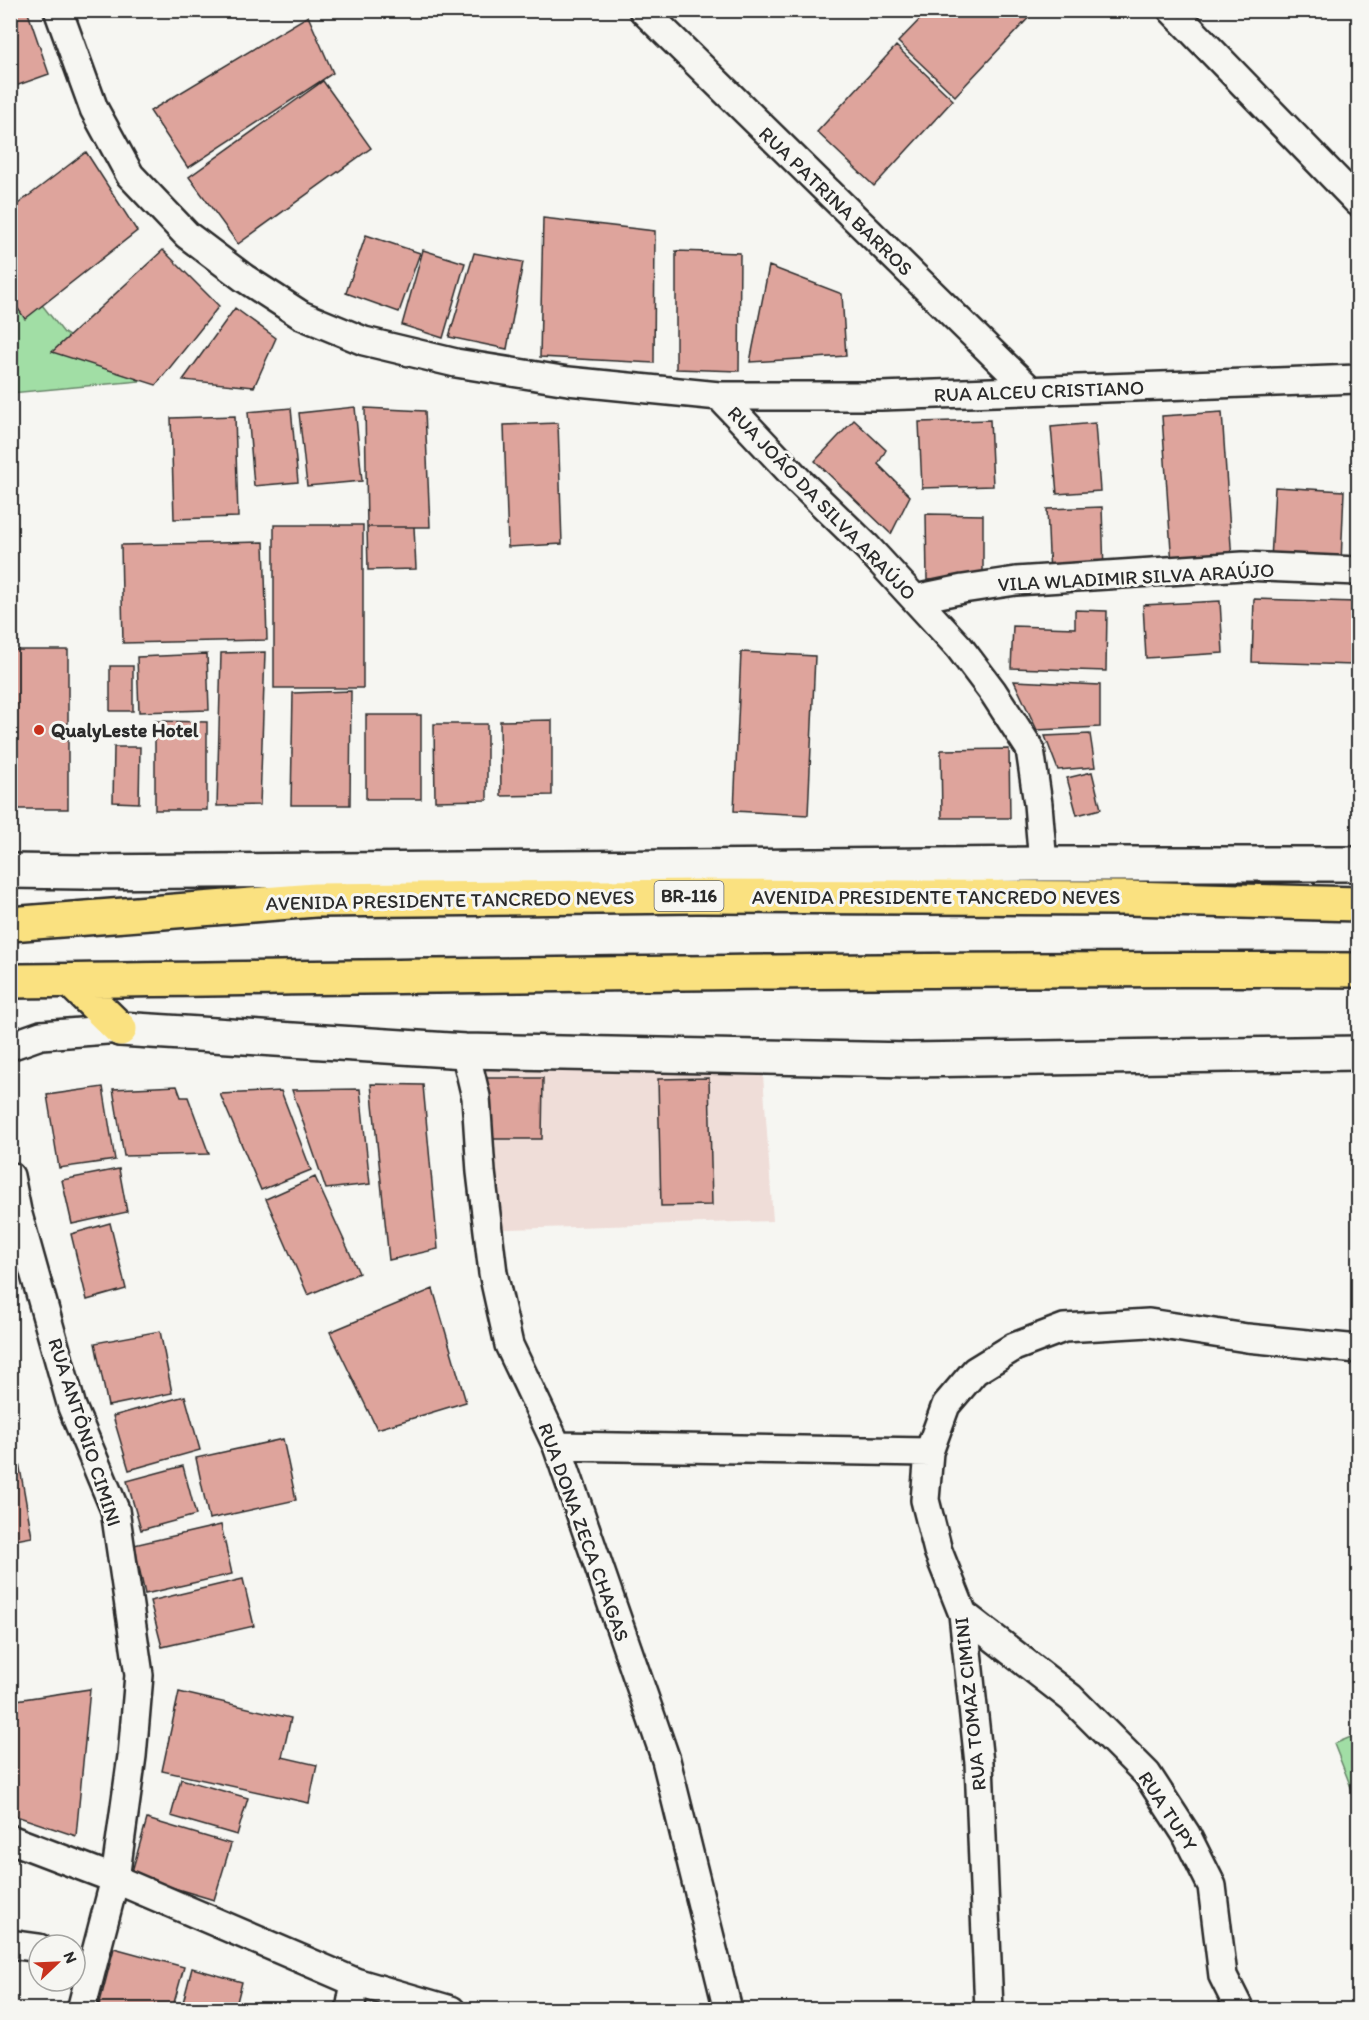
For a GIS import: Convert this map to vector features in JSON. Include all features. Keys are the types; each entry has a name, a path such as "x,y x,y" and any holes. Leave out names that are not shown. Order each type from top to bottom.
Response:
{"highway":[{"name":"AVENIDA PRESIDENTE TANCREDO NEVES","path":"10,924 315,900 685,896 1080,897 1359,904"},
{"path":"10,981 72,982 777,970 1359,970"},
{"path":"72,982 120,1029"}],"main road":[{"name":"AVENIDA PRESIDENTE TANCREDO NEVES","path":"10,871 1359,864"},
{"path":"120,1029 465,1051 910,1060 1359,1053"}],"street":[{"name":"RUA JOÃO DA SILVA ARAÚJO","path":"58,10 94,109 130,175 187,235 244,278 301,315 364,341 456,363 568,381 719,396 799,481 867,547 959,647 993,692 1030,749 1043,864"},
{"name":"RUA PATRINA BARROS","path":"643,10 1030,390"},
{"path":"1172,10 1359,202"},
{"name":"RUA ALCEU CRISTIANO","path":"719,396 881,396 1359,379"},
{"name":"VILA WLADIMIR SILVA ARAÚJO","path":"915,599 963,588 1016,581 1232,567 1359,572"},
{"path":"10,1046 41,1035 120,1029"},
{"name":"RUA DONA ZECA CHAGAS","path":"465,1051 476,1097 481,1172 493,1273 509,1345 557,1446 666,1760 728,2010"},
{"name":"RUA ANTÔNIO CIMINI","path":"10,1176 17,1211 72,1407 115,1510 139,1675 132,1756 115,1879 87,1950"},
{"name":"RUA TOMAZ CIMINI","path":"989,2010 979,1763 963,1614 938,1551 925,1500 929,1452 946,1405 975,1371 1014,1347 1064,1328 1149,1323 1247,1338 1359,1348"},
{"path":"557,1446 929,1452"},
{"name":"RUA TUPY","path":"963,1614 1071,1698 1148,1774 1186,1834 1212,1887 1223,1976 1240,2010"},
{"path":"10,1839 115,1879 355,1982 451,2010"},
{"path":"10,1944 27,1946"},
{"path":"1223,1976 1223,2010"},
{"path":"350,2010 355,1982"},
{"name":"RUA ANTÔNIO CIMINI","path":"81,2010 82,1993"}],"shaded area":[{"path":"761,1045 773,1221 476,1230 471,1053"}],"green space":[{"path":"10,264 64,333 140,381 11,393"},
{"path":"1358,1734 1358,1805 1334,1744"}],"building":[{"path":"10,10 27,10 49,74 10,88"},
{"path":"929,10 1036,10 955,96 898,42"},
{"path":"308,16 333,73 188,168 150,111"},
{"path":"896,46 953,100 874,186 817,132"},
{"path":"323,81 371,148 238,244 189,177"},
{"path":"86,152 137,231 25,319 10,297 10,210"},
{"path":"543,218 655,231 654,363 540,357"},
{"path":"366,235 420,253 399,312 346,293"},
{"path":"163,250 219,306 156,385 52,352"},
{"path":"423,250 465,263 443,338 402,325"},
{"path":"676,251 740,253 739,371 676,369"},
{"path":"474,253 523,262 507,349 449,337"},
{"path":"769,266 842,294 846,356 750,362"},
{"path":"235,308 276,338 254,387 183,380"},
{"path":"355,407 362,481 307,486 299,413"},
{"path":"291,408 298,482 254,486 248,412"},
{"path":"365,408 425,411 430,527 367,527"},
{"path":"1222,412 1232,561 1172,565 1162,416"},
{"path":"235,416 238,517 174,519 171,418"},
{"path":"854,420 886,450 878,464 910,496 891,534 815,461"},
{"path":"990,420 993,486 922,488 919,422"},
{"path":"558,423 562,544 508,547 504,425"},
{"path":"1095,423 1100,491 1057,494 1051,427"},
{"path":"1275,487 1344,491 1341,563 1271,560"},
{"path":"1102,507 1104,573 1050,575 1047,509"},
{"path":"926,514 983,515 983,580 927,580"},
{"path":"274,525 363,525 363,688 274,688"},
{"path":"367,527 414,527 416,569 368,570"},
{"path":"264,542 267,640 123,643 121,545"},
{"path":"1254,599 1356,602 1354,665 1252,662"},
{"path":"1220,601 1223,653 1146,658 1143,605"},
{"path":"1075,610 1107,611 1106,671 1011,668 1013,626 1075,628"},
{"name":"QualyLeste Hotel","path":"10,650 68,650 68,809 10,809"},
{"path":"265,652 260,805 217,806 221,653"},
{"path":"741,652 815,656 808,815 734,811"},
{"path":"207,654 209,710 139,712 137,657"},
{"path":"110,666 133,666 133,711 110,711"},
{"path":"1014,681 1100,685 1100,727 1037,730"},
{"path":"351,691 350,805 291,805 293,693"},
{"path":"366,715 421,715 421,799 366,799"},
{"path":"552,720 552,795 501,796 500,721"},
{"path":"155,721 207,722 207,810 155,810"},
{"path":"434,724 487,724 487,800 435,801"},
{"path":"1090,734 1095,767 1058,770 1045,736"},
{"path":"114,747 140,747 139,803 113,802"},
{"path":"1009,749 1010,818 942,818 941,750"},
{"path":"1092,772 1101,809 1077,815 1067,778"},
{"path":"486,1078 543,1078 542,1139 486,1139"},
{"path":"709,1078 712,1205 661,1206 658,1079"},
{"path":"371,1084 423,1085 438,1249 389,1260"},
{"path":"177,1086 181,1097 188,1097 209,1154 124,1156 113,1089"},
{"path":"103,1087 115,1160 59,1168 47,1095"},
{"path":"360,1089 370,1184 326,1189 292,1090"},
{"path":"281,1091 311,1170 261,1190 220,1094"},
{"path":"119,1169 127,1212 72,1224 62,1180"},
{"path":"315,1177 359,1273 308,1295 266,1199"},
{"path":"110,1223 126,1289 87,1300 71,1234"},
{"path":"433,1289 466,1402 377,1429 330,1332"},
{"path":"160,1331 172,1393 108,1406 95,1343"},
{"path":"185,1396 200,1450 129,1470 113,1416"},
{"path":"283,1439 296,1500 209,1519 196,1458"},
{"path":"10,1440 16,1445 32,1537 10,1541"},
{"path":"183,1466 196,1515 141,1530 127,1481"},
{"path":"221,1525 232,1574 145,1594 134,1545"},
{"path":"243,1579 254,1626 162,1647 150,1601"},
{"path":"90,1689 76,1836 10,1814 10,1701"},
{"path":"179,1692 291,1718 282,1757 317,1765 309,1803 162,1771"},
{"path":"181,1779 248,1798 237,1835 171,1816"},
{"path":"147,1819 231,1844 214,1900 131,1875"},
{"path":"114,1948 184,1967 172,2010 98,2010"},
{"path":"192,1968 242,1982 235,2010 181,2010"}],"place":[{"name":"QualyLeste Hotel","path":"39,730"}]}
